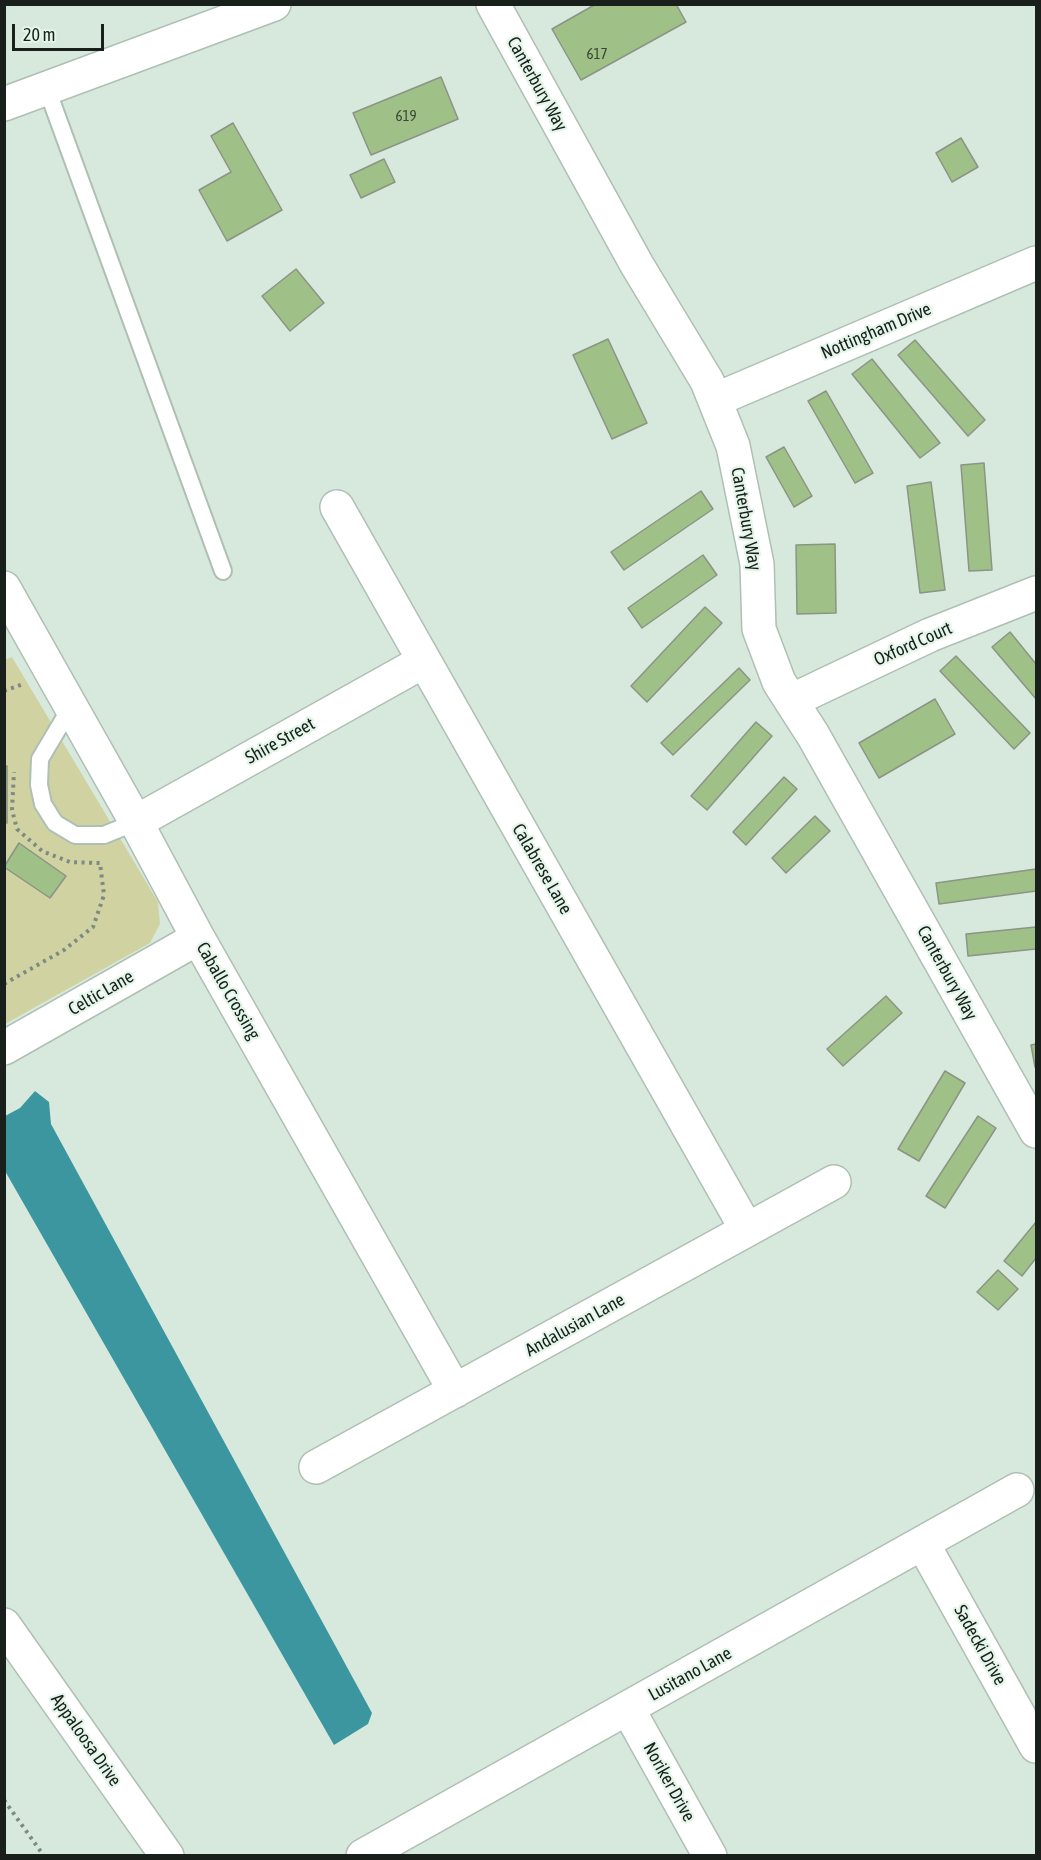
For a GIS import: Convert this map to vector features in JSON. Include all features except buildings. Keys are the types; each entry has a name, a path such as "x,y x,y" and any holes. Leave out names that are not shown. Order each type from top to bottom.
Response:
{"street":[{"path":"4,104 274,4"},
{"name":"Canterbury Way","path":"493,4 637,265 707,381 733,446 757,564 759,629 779,682 819,746 1036,1131"},
{"name":"Nottingham Drive","path":"715,400 1036,263"},
{"name":"Calabrese Lane","path":"337,507 747,1230"},
{"name":"Caballo Crossing","path":"4,588 16,634 71,707 198,938 455,1391"},
{"name":"Oxford Court","path":"791,701 930,635 1036,592"},
{"name":"Shire Street","path":"136,822 424,661"},
{"name":"Celtic Lane","path":"4,1048 198,938"},
{"name":"Andalusian Lane","path":"315,1467 834,1182"},
{"name":"Lusitano Lane","path":"363,1856 1017,1490"},
{"name":"Sadecki Drive","path":"923,1544 1036,1746"},
{"name":"Appaloosa Drive","path":"4,1625 167,1856"},
{"name":"Noriker Drive","path":"628,1708 710,1856"}],"lane":[{"path":"47,89 223,571"},
{"path":"71,707 40,759 39,785 43,804 55,823 75,835 104,835 136,822"}],"path":[{"path":"4,1800 44,1856"}],"green space":[{"path":"12,657 158,902 160,924 150,943 5,1024 4,660"}],"water":[{"path":"35,1091 49,1102 51,1124 372,1713 368,1724 334,1745 5,1171 5,1116 20,1108"}]}
